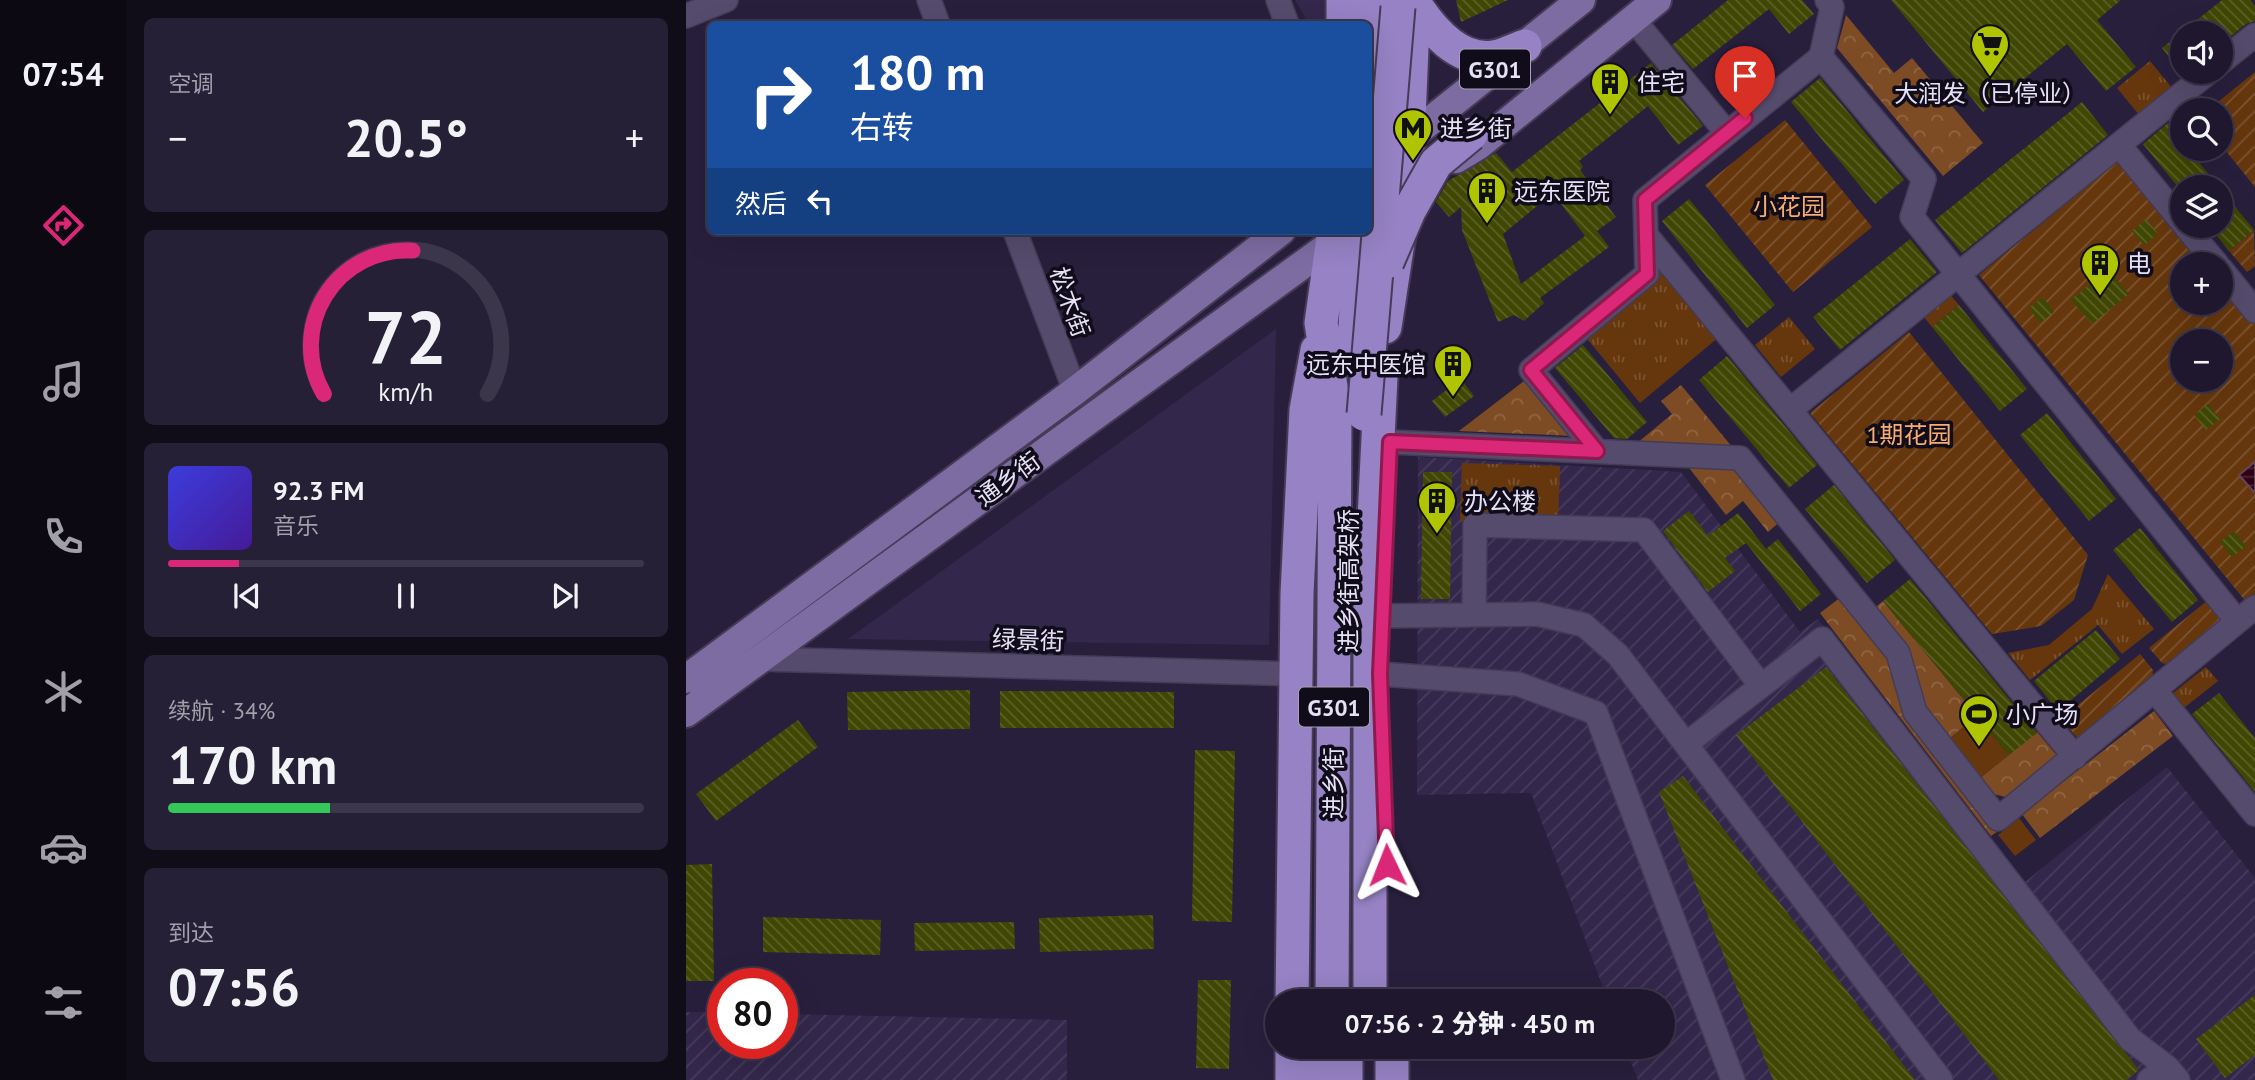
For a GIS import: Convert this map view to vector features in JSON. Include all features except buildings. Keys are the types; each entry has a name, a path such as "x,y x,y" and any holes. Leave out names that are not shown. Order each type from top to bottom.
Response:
{"highway":[{"path":"1343,0 1343,21"},
{"path":"1372,50 1375,0"},
{"path":"1409,1 1439,36 1466,55 1493,57 1524,46"},
{"name":"进乡街","path":"1357,413 1378,330 1406,190 1409,138 1409,1"},
{"name":"进乡街","path":"1370,989 1370,600 1378,330 1409,1"},
{"path":"1392,989 1380,674 1392,412 1378,330 1390,249 1436,163 1471,134"},
{"name":"G301","path":"1372,163 1409,138"},
{"path":"1372,214 1406,190"},
{"name":"进乡街","path":"1332,989 1335,412 1321,323 1338,235"},
{"path":"1357,413 1361,235"},
{"path":"1316,989 1312,569 1306,410 1321,323"},
{"name":"进乡街高架桥","path":"1346,989 1357,413"},
{"name":"进乡街高架桥","path":"1357,413 1361,989"},
{"path":"1292,989 1295,674 1306,439"},
{"path":"1292,1059 1292,1080"},
{"path":"1316,1059 1317,1080"},
{"path":"1332,1059 1332,1080"},
{"path":"1346,1059 1346,1080"},
{"path":"1361,1059 1361,1080"},
{"path":"1370,1059 1370,1080"},
{"path":"1392,1059 1392,1080"}],"main road":[{"name":"G301","path":"1409,138 1581,0"},
{"name":"G301","path":"1406,190 1479,145 1632,9 1657,0"},
{"path":"1471,134 1632,9"},
{"name":"通乡街","path":"686,679 1075,391 1276,235"},
{"name":"通乡街","path":"686,713 1338,235"}],"street":[{"path":"686,16 726,0"},
{"path":"929,0 937,21"},
{"path":"1278,0 1286,21"},
{"path":"1597,451 1531,370 1647,274 1645,200 1821,57 1832,7 1827,0"},
{"path":"1632,9 1727,134"},
{"path":"2233,52 2255,35"},
{"path":"1390,442 1740,458 1898,653 1915,712 1998,819 2156,692 2246,614 1957,276 1912,217 1924,179 1821,57"},
{"path":"1790,410 2194,84"},
{"path":"2119,145 2170,207"},
{"name":"松木街","path":"1016,235 1075,391"},
{"path":"1646,235 2075,757"},
{"path":"2196,238 2207,252"},
{"path":"2233,284 2255,311"},
{"path":"1474,613 1475,526 1644,530 1761,686"},
{"path":"1381,615 1536,614 1584,625 1618,655 1941,1080"},
{"path":"1686,744 1822,639 2130,1039 2165,1075"},
{"name":"绿景街","path":"759,659 1295,674"},
{"path":"1380,674 1518,684 1596,713 1733,1080"},
{"path":"2156,692 2255,814"}],"shaded area":[{"path":"1295,0 1332,0 1333,21 1307,21"},
{"path":"1276,329 1269,645 848,639"},
{"path":"1418,457 1681,472 1800,632 1818,619 2020,886 2167,767 2255,878 2255,1080 1638,1080 1630,1059 1675,1059 1675,989 1604,989 1531,793 1417,795"},
{"path":"2255,462 2255,493 2239,475"},
{"path":"686,1012 707,1012 707,1059 798,1059 798,1014 1067,1020 1067,1080 686,1080"}],"green space":[{"path":"1846,15 1894,73 1912,58 1983,143 1943,176 1837,48"},
{"path":"2150,61 2173,89 2140,116 2117,88"},
{"path":"2255,72 2255,187 2233,160 2233,98 2223,98"},
{"name":"小花园","path":"1785,120 1872,227 1793,292 1705,185"},
{"path":"2122,158 2170,216 2170,238 2188,238 2199,252 2170,252 2170,315 2233,315 2233,293 2255,320 2255,596 2247,603 1979,275"},
{"path":"2254,230 2255,266 2247,272 2233,256 2233,252 2229,251"},
{"path":"1664,269 1720,336 1640,403 1584,335"},
{"path":"1947,291 1959,305 1932,327 1920,312"},
{"path":"1789,317 1815,349 1781,377 1755,345"},
{"name":"1期花园","path":"1909,332 2088,555 2074,600 2041,626 1992,634 1810,413"},
{"path":"1528,378 1573,436 1459,431"},
{"path":"1681,385 1733,448 1636,444 1672,414 1661,401"},
{"path":"1462,463 1560,466 1558,525 1460,522"},
{"path":"1686,464 1738,467 1781,521 1768,532 1743,501 1726,515"},
{"path":"2108,574 2154,629 2122,654 2098,625 2030,680 2008,653 2049,645 2092,609"},
{"path":"1841,597 1891,660 1909,718 1998,831 1991,836 1820,613"},
{"path":"2208,600 2221,614 2219,628 2172,665 2162,663 2149,648"},
{"path":"1883,601 1977,716 1948,740 1920,706 1872,610"},
{"path":"2140,654 2153,670 2152,682 2080,741 2061,719"},
{"path":"2206,667 2218,681 2180,711 2168,697"},
{"path":"2154,711 2173,736 2040,838 2022,814"},
{"name":"小广场","path":"1977,716 2009,755 1980,778 1948,740"},
{"path":"2037,732 2059,758 2010,798 1993,794 1980,778"},
{"path":"2019,818 2036,840 2015,856 1998,835"}],"place":[{"name":"大润发（已停业）","path":"1990,78"},
{"name":"住宅","path":"1610,116"},
{"name":"进乡街","path":"1413,162"},
{"name":"远东医院","path":"1487,225"},
{"name":"电","path":"2100,297"},
{"name":"远东中医馆","path":"1453,398"},
{"name":"办公楼","path":"1437,535"},
{"name":"小广场","path":"1979,748"}],"route":[{"path":"1387,865 1380,674 1390,442 1597,451 1531,370 1647,274 1645,200 1745,118"}]}
